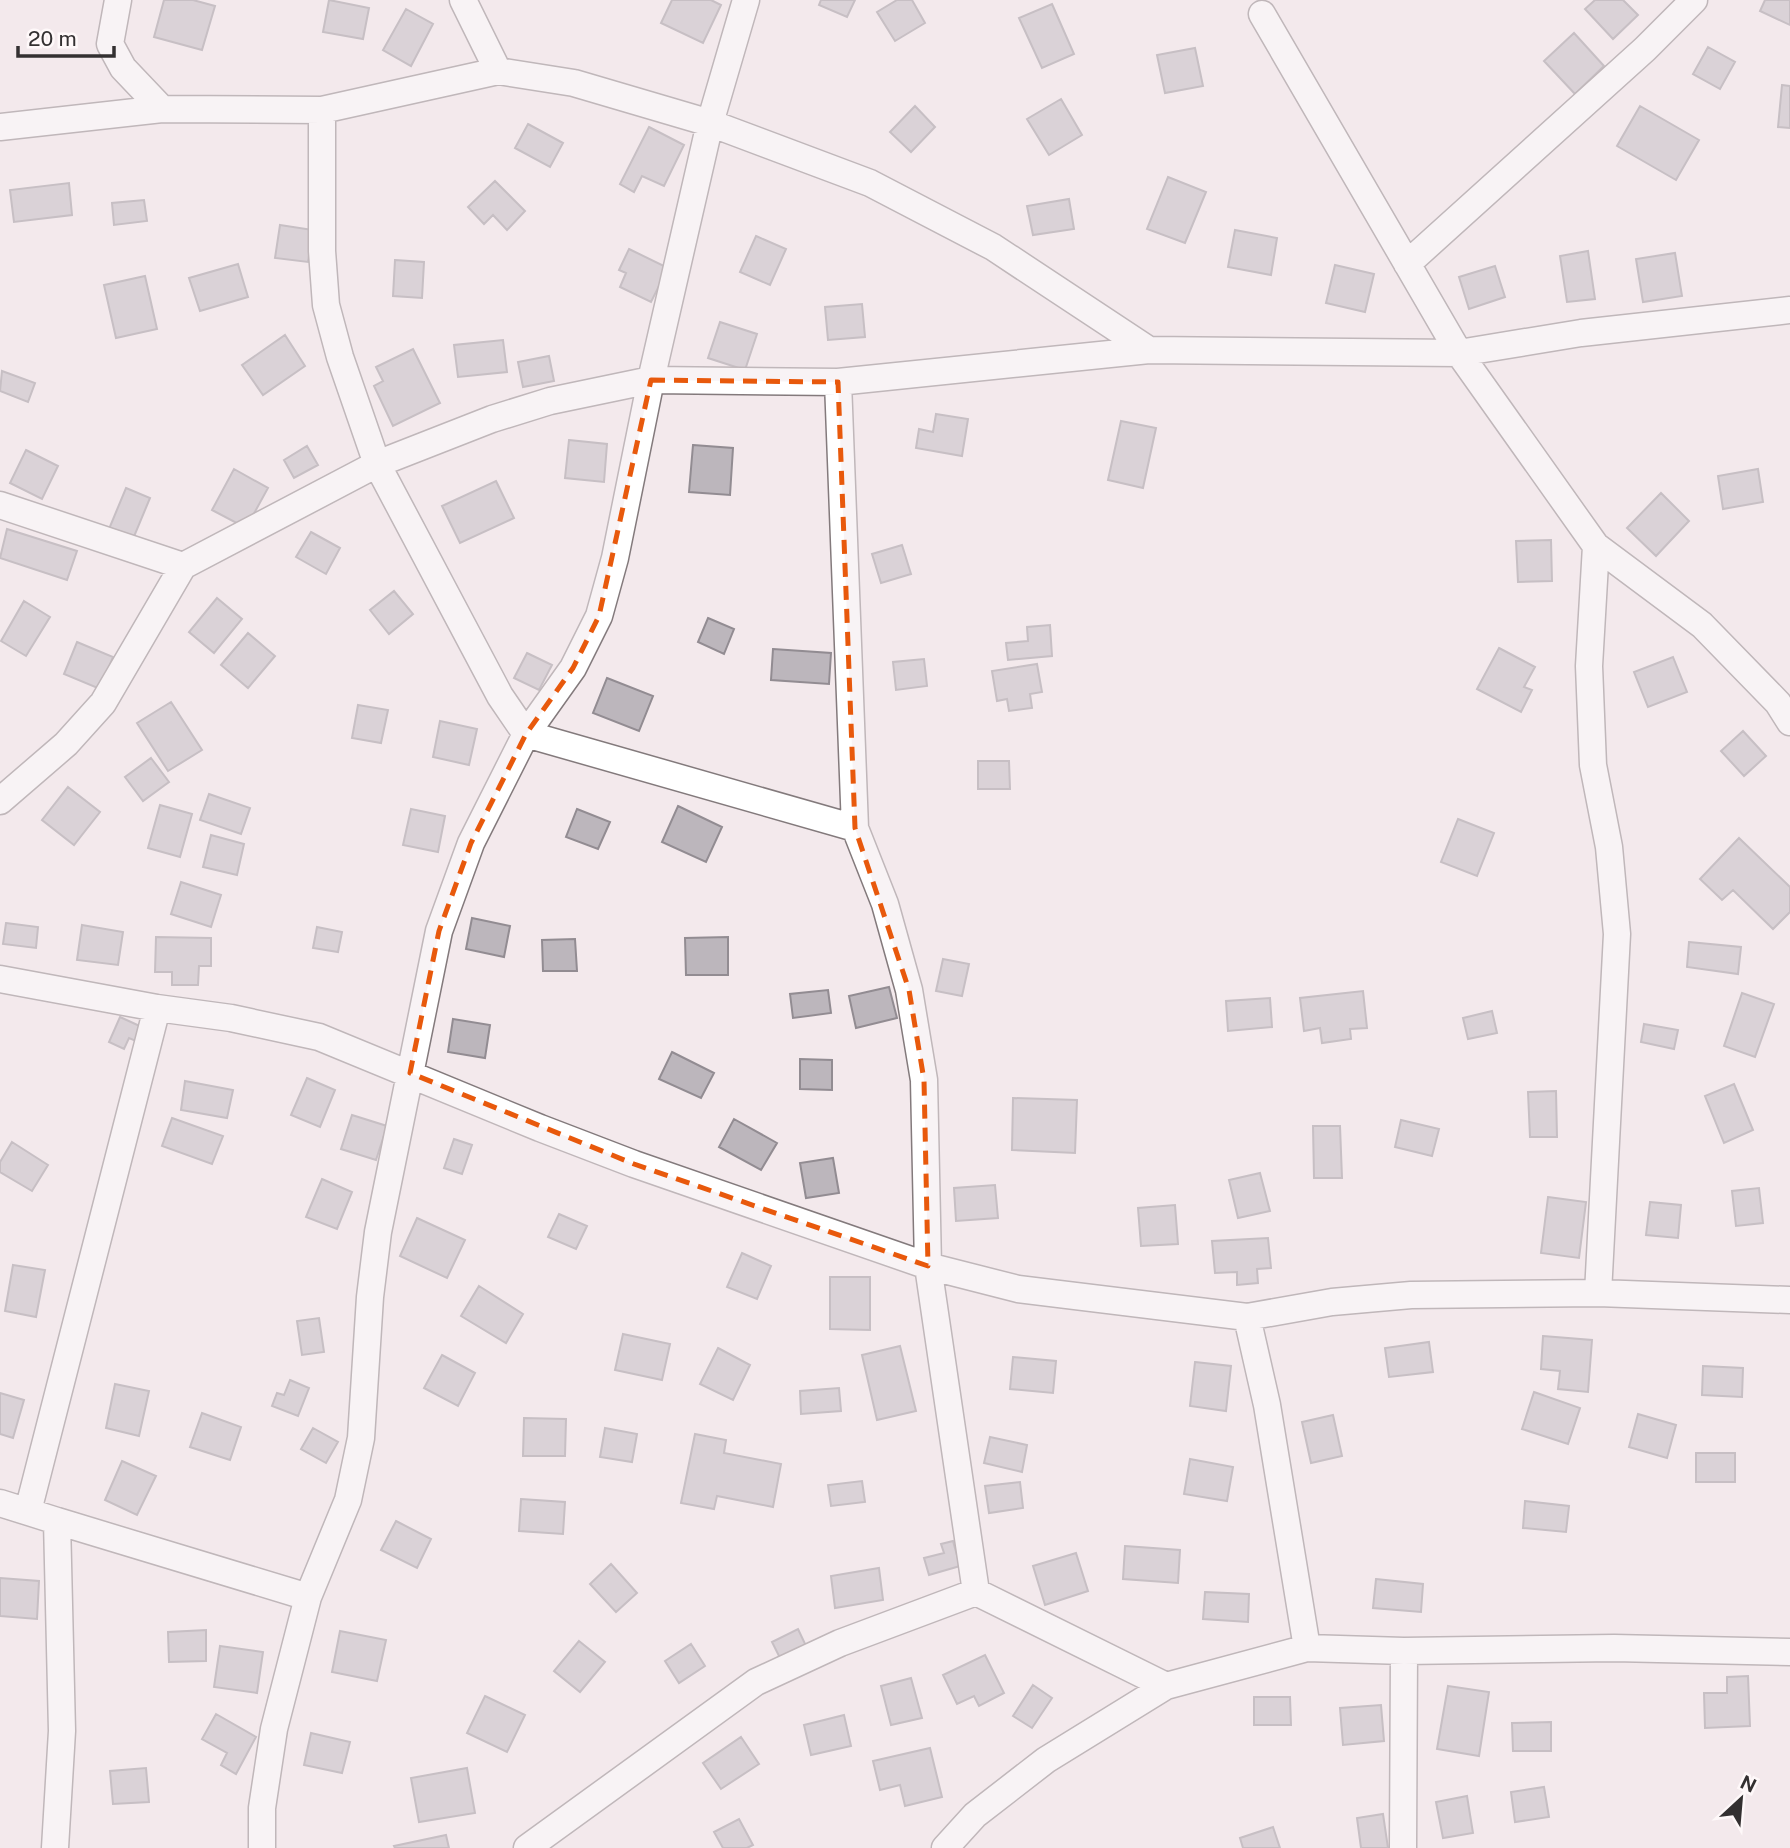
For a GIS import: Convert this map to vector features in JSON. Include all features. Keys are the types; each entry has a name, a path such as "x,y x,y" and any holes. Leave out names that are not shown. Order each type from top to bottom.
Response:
{"street":[{"path":"118,0 110,44 123,68 162,109"},
{"path":"463,0 498,71"},
{"path":"262,1848 262,1808 274,1729 308,1597 348,1500 361,1438 370,1297 378,1231 439,931 471,843 526,734 573,668 599,616 615,558 710,122 746,0"},
{"path":"1407,264 1645,49 1694,0"},
{"path":"1262,14 1459,352 1596,547 1702,625 1777,703 1790,722"},
{"path":"0,127 162,109 322,110 498,71 573,83 710,122 870,183 993,247 1149,350"},
{"path":"322,110 321,251 326,305 377,464 500,696 526,734 855,828"},
{"path":"0,801 66,744 103,703 183,566 377,464 492,419 550,401 652,380 838,382 1149,350 1459,352 1581,333 1790,310"},
{"path":"838,382 855,828 888,916 909,990 918,1041 924,1080 928,1266 976,1592"},
{"path":"0,505 183,566"},
{"path":"1596,547 1589,666 1593,765 1609,847 1617,934 1598,1293"},
{"path":"0,979 157,1008 231,1018 319,1037 634,1164 928,1266 1018,1289 1247,1317 1332,1302 1411,1295 1598,1293 1790,1300"},
{"path":"28,1511 157,1008"},
{"path":"1247,1317 1267,1405 1307,1648"},
{"path":"0,1503 308,1597"},
{"path":"55,1848 62,1731 57,1521"},
{"path":"527,1848 756,1682 840,1643 976,1592 1166,1686"},
{"path":"945,1848 975,1815 1046,1760 1166,1686 1307,1648 1404,1651 1614,1648 1790,1652"},
{"path":"1403,1848 1404,1651"}],"highlighted area":[{"path":"651,380 838,382 855,828 909,990 924,1080 928,1266 634,1164 410,1073 439,931 471,843 526,734 573,668 599,616"}],"building":[{"path":"164,0 193,0 215,6 202,50 154,37"},
{"path":"329,0 369,8 363,39 323,32"},
{"path":"672,0 711,0 721,5 703,43 661,23"},
{"path":"821,0 855,0 847,17 819,5"},
{"path":"897,0 912,0 925,23 895,41 877,12"},
{"path":"1595,0 1623,0 1638,15 1613,39 1585,9"},
{"path":"1765,0 1790,0 1790,25 1760,11"},
{"path":"1052,4 1074,54 1042,68 1019,18"},
{"path":"406,9 433,24 411,66 383,50"},
{"path":"1574,33 1604,66 1575,94 1544,61"},
{"path":"1708,47 1735,62 1720,89 1693,74"},
{"path":"1195,48 1203,86 1165,93 1157,55"},
{"path":"1782,85 1790,86 1790,128 1778,127"},
{"path":"1061,99 1082,135 1049,155 1027,119"},
{"path":"915,106 935,127 911,152 890,132"},
{"path":"1640,106 1699,140 1676,180 1617,146"},
{"path":"528,124 563,143 550,167 515,148"},
{"path":"649,127 684,145 664,186 642,176 634,192 620,184"},
{"path":"1168,177 1206,192 1185,243 1147,229"},
{"path":"495,181 525,211 507,230 493,215 484,224 468,207"},
{"path":"69,183 72,215 14,222 10,190"},
{"path":"1069,199 1074,229 1033,235 1027,206"},
{"path":"144,200 147,221 114,225 112,203"},
{"path":"280,225 313,230 308,262 275,258"},
{"path":"1235,230 1277,238 1271,275 1228,267"},
{"path":"756,236 786,249 770,285 740,272"},
{"path":"629,249 668,268 651,302 620,287 626,273 619,270"},
{"path":"1588,251 1595,299 1567,302 1560,256"},
{"path":"1675,253 1682,296 1643,302 1636,259"},
{"path":"395,260 424,262 422,298 393,296"},
{"path":"238,264 248,297 200,311 189,278"},
{"path":"1335,265 1374,274 1365,312 1326,303"},
{"path":"1495,266 1505,297 1469,309 1459,277"},
{"path":"145,276 157,329 116,338 104,285"},
{"path":"862,304 865,337 828,340 825,307"},
{"path":"720,322 757,334 745,370 708,358"},
{"path":"285,335 305,366 263,395 242,365"},
{"path":"503,340 507,372 458,377 454,345"},
{"path":"413,349 440,403 393,426 374,386 383,381 376,367"},
{"path":"549,356 554,381 523,387 518,362"},
{"path":"2,371 35,383 28,402 0,391"},
{"path":"936,414 968,419 962,456 916,448 919,429 933,432"},
{"path":"1121,421 1156,428 1143,488 1108,480"},
{"path":"569,440 607,444 604,482 565,478"},
{"path":"693,445 733,448 730,495 689,492"},
{"path":"307,446 318,465 294,478 284,460"},
{"path":"26,450 58,466 42,499 10,483"},
{"path":"234,469 268,488 246,528 212,510"},
{"path":"1758,469 1763,502 1723,509 1718,476"},
{"path":"496,481 514,518 460,543 442,506"},
{"path":"126,488 150,498 133,539 109,529"},
{"path":"1661,493 1689,521 1656,556 1627,528"},
{"path":"7,529 77,551 67,580 0,558"},
{"path":"311,532 340,548 326,574 296,557"},
{"path":"1551,540 1552,581 1518,582 1516,541"},
{"path":"902,545 911,574 881,583 872,554"},
{"path":"394,591 413,614 389,634 370,610"},
{"path":"217,598 242,619 214,653 189,632"},
{"path":"24,601 50,617 26,656 1,641"},
{"path":"708,618 734,629 724,654 698,642"},
{"path":"1050,625 1052,656 1008,660 1006,643 1028,641 1027,627"},
{"path":"248,633 275,656 248,688 221,665"},
{"path":"77,642 113,657 100,689 64,674"},
{"path":"1499,648 1535,667 1524,687 1532,690 1521,712 1477,689"},
{"path":"773,649 831,653 829,684 771,680"},
{"path":"527,653 552,665 539,690 514,678"},
{"path":"1673,657 1687,692 1648,707 1634,672"},
{"path":"924,659 927,686 896,690 893,662"},
{"path":"1037,664 1042,692 1030,694 1032,708 1009,711 1007,699 997,701 992,671"},
{"path":"607,678 653,696 639,731 593,713"},
{"path":"171,702 202,750 168,771 137,723"},
{"path":"358,705 388,710 381,743 352,738"},
{"path":"440,721 477,729 469,765 433,757"},
{"path":"1743,731 1766,756 1744,776 1721,751"},
{"path":"151,758 169,782 143,801 125,777"},
{"path":"978,761 1009,761 1010,789 978,789"},
{"path":"68,787 100,812 74,845 42,820"},
{"path":"209,794 250,808 241,834 200,820"},
{"path":"160,805 192,814 180,857 148,848"},
{"path":"678,806 722,827 706,862 662,842"},
{"path":"411,809 445,816 438,852 403,845"},
{"path":"577,809 610,822 598,849 566,837"},
{"path":"1458,819 1494,833 1477,876 1441,862"},
{"path":"211,835 244,844 237,875 203,867"},
{"path":"1739,838 1790,887 1790,912 1773,929 1733,890 1722,900 1700,879"},
{"path":"181,882 221,895 211,927 171,914"},
{"path":"472,918 510,926 504,957 466,949"},
{"path":"6,923 38,927 36,948 3,944"},
{"path":"82,925 123,932 118,965 77,960"},
{"path":"317,927 342,932 338,952 313,948"},
{"path":"156,937 211,938 211,966 199,966 198,985 172,985 172,972 155,972"},
{"path":"728,937 728,975 686,975 685,938"},
{"path":"575,939 577,971 543,971 542,940"},
{"path":"1689,942 1741,947 1738,974 1687,967"},
{"path":"943,959 969,964 962,996 936,991"},
{"path":"889,987 897,1018 856,1028 849,996"},
{"path":"828,990 831,1013 793,1018 790,994"},
{"path":"1363,991 1367,1028 1350,1029 1351,1039 1322,1043 1320,1028 1304,1031 1300,998"},
{"path":"1742,993 1774,1004 1755,1057 1724,1046"},
{"path":"1270,998 1272,1027 1228,1031 1226,1001"},
{"path":"1492,1011 1497,1033 1468,1039 1463,1018"},
{"path":"120,1017 142,1027 136,1041 129,1038 124,1049 109,1042"},
{"path":"453,1019 490,1025 485,1058 448,1052"},
{"path":"1644,1024 1678,1030 1674,1049 1641,1042"},
{"path":"672,1052 714,1073 701,1098 659,1079"},
{"path":"800,1059 832,1060 832,1090 800,1089"},
{"path":"307,1078 335,1090 320,1127 291,1115"},
{"path":"185,1081 233,1090 227,1118 181,1110"},
{"path":"1734,1084 1753,1130 1724,1143 1705,1096"},
{"path":"1556,1091 1557,1137 1530,1137 1528,1092"},
{"path":"1013,1098 1077,1100 1075,1153 1012,1150"},
{"path":"352,1115 387,1126 376,1160 341,1149"},
{"path":"172,1118 223,1136 212,1164 162,1146"},
{"path":"734,1119 777,1143 761,1170 719,1147"},
{"path":"1401,1120 1439,1129 1432,1156 1395,1147"},
{"path":"1313,1126 1340,1126 1342,1178 1314,1178"},
{"path":"454,1139 472,1145 462,1174 444,1168"},
{"path":"12,1142 48,1165 32,1191 0,1172 0,1162"},
{"path":"833,1158 839,1193 806,1198 800,1163"},
{"path":"1260,1173 1270,1211 1238,1218 1229,1180"},
{"path":"322,1179 352,1192 337,1229 306,1217"},
{"path":"995,1185 998,1218 956,1221 954,1188"},
{"path":"1759,1188 1763,1223 1736,1226 1732,1191"},
{"path":"1548,1197 1586,1202 1579,1258 1541,1253"},
{"path":"1650,1202 1681,1205 1678,1238 1646,1235"},
{"path":"1175,1205 1178,1244 1141,1246 1138,1208"},
{"path":"559,1214 587,1226 576,1249 548,1237"},
{"path":"417,1218 465,1240 447,1278 400,1256"},
{"path":"1268,1238 1271,1268 1257,1269 1258,1283 1237,1285 1237,1272 1215,1273 1212,1241"},
{"path":"742,1253 771,1266 757,1299 727,1287"},
{"path":"13,1265 45,1270 36,1317 5,1311"},
{"path":"830,1277 870,1277 870,1330 830,1329"},
{"path":"479,1286 523,1314 506,1343 461,1316"},
{"path":"319,1318 324,1352 302,1355 297,1321"},
{"path":"623,1334 670,1344 662,1380 615,1370"},
{"path":"1543,1336 1592,1340 1588,1392 1558,1389 1560,1371 1541,1369"},
{"path":"1429,1342 1433,1372 1389,1377 1385,1348"},
{"path":"900,1346 916,1411 877,1420 862,1355"},
{"path":"718,1348 750,1365 733,1400 700,1384"},
{"path":"442,1355 475,1373 458,1406 424,1388"},
{"path":"1013,1357 1056,1361 1053,1393 1010,1389"},
{"path":"1195,1362 1231,1366 1226,1411 1190,1406"},
{"path":"1703,1366 1743,1368 1742,1397 1702,1395"},
{"path":"290,1380 309,1388 298,1416 272,1406 277,1393 284,1395"},
{"path":"115,1384 149,1391 139,1436 106,1428"},
{"path":"839,1388 841,1411 801,1414 800,1391"},
{"path":"1534,1392 1580,1408 1568,1444 1522,1429"},
{"path":"0,1393 24,1400 13,1438 0,1434"},
{"path":"202,1413 241,1427 230,1460 190,1447"},
{"path":"1638,1414 1676,1425 1667,1458 1629,1447"},
{"path":"1333,1415 1342,1456 1311,1463 1302,1422"},
{"path":"524,1418 566,1419 565,1456 523,1456"},
{"path":"313,1428 338,1442 326,1463 301,1449"},
{"path":"605,1428 637,1434 632,1462 600,1457"},
{"path":"695,1434 726,1440 724,1453 781,1464 773,1507 717,1496 714,1509 681,1503"},
{"path":"990,1437 1027,1445 1022,1472 984,1463"},
{"path":"1696,1453 1735,1453 1735,1482 1696,1482"},
{"path":"1190,1459 1233,1467 1227,1501 1184,1494"},
{"path":"122,1461 156,1476 137,1515 105,1500"},
{"path":"862,1481 865,1502 831,1506 828,1485"},
{"path":"1020,1482 1023,1508 989,1513 985,1486"},
{"path":"521,1499 565,1502 563,1534 519,1531"},
{"path":"1525,1501 1569,1506 1566,1532 1523,1528"},
{"path":"396,1521 431,1539 417,1568 381,1550"},
{"path":"953,1541 960,1566 929,1575 924,1558 944,1553 941,1544"},
{"path":"1125,1546 1180,1550 1178,1583 1123,1579"},
{"path":"1076,1553 1088,1591 1045,1605 1033,1566"},
{"path":"611,1564 637,1593 616,1612 590,1584"},
{"path":"879,1568 883,1600 835,1608 831,1576"},
{"path":"0,1578 39,1581 37,1619 0,1616"},
{"path":"1376,1579 1423,1584 1421,1612 1373,1608"},
{"path":"1205,1592 1249,1594 1248,1622 1203,1619"},
{"path":"798,1629 807,1648 781,1660 772,1642"},
{"path":"206,1630 206,1661 169,1662 168,1632"},
{"path":"340,1631 386,1640 377,1681 332,1672"},
{"path":"579,1641 605,1662 580,1692 554,1671"},
{"path":"691,1644 705,1666 679,1683 665,1661"},
{"path":"220,1646 263,1652 257,1693 214,1687"},
{"path":"985,1655 1004,1693 979,1706 974,1696 957,1704 943,1675"},
{"path":"1748,1676 1750,1726 1705,1728 1704,1693 1727,1693 1727,1677"},
{"path":"911,1678 922,1718 891,1725 881,1686"},
{"path":"1033,1685 1052,1698 1032,1728 1013,1716"},
{"path":"1448,1686 1489,1692 1479,1756 1437,1749"},
{"path":"485,1696 525,1715 507,1752 467,1733"},
{"path":"1254,1697 1290,1697 1291,1725 1254,1725"},
{"path":"1381,1705 1384,1741 1343,1745 1340,1708"},
{"path":"216,1714 256,1737 236,1774 221,1765 227,1753 202,1739"},
{"path":"844,1715 851,1746 811,1755 804,1725"},
{"path":"1551,1722 1551,1751 1513,1751 1512,1723"},
{"path":"311,1733 350,1742 342,1773 304,1765"},
{"path":"741,1737 759,1764 721,1789 703,1763"},
{"path":"930,1748 942,1797 905,1806 900,1785 880,1790 873,1761"},
{"path":"146,1768 149,1802 113,1804 110,1771"},
{"path":"467,1768 475,1813 419,1822 411,1778"},
{"path":"1544,1787 1549,1817 1515,1822 1511,1792"},
{"path":"1467,1796 1473,1833 1443,1838 1436,1802"},
{"path":"1383,1814 1388,1848 1361,1848 1357,1818"},
{"path":"739,1819 753,1845 747,1848 723,1848 714,1832"},
{"path":"1273,1827 1280,1848 1243,1848 1240,1838"},
{"path":"446,1835 449,1848 394,1846"}]}
